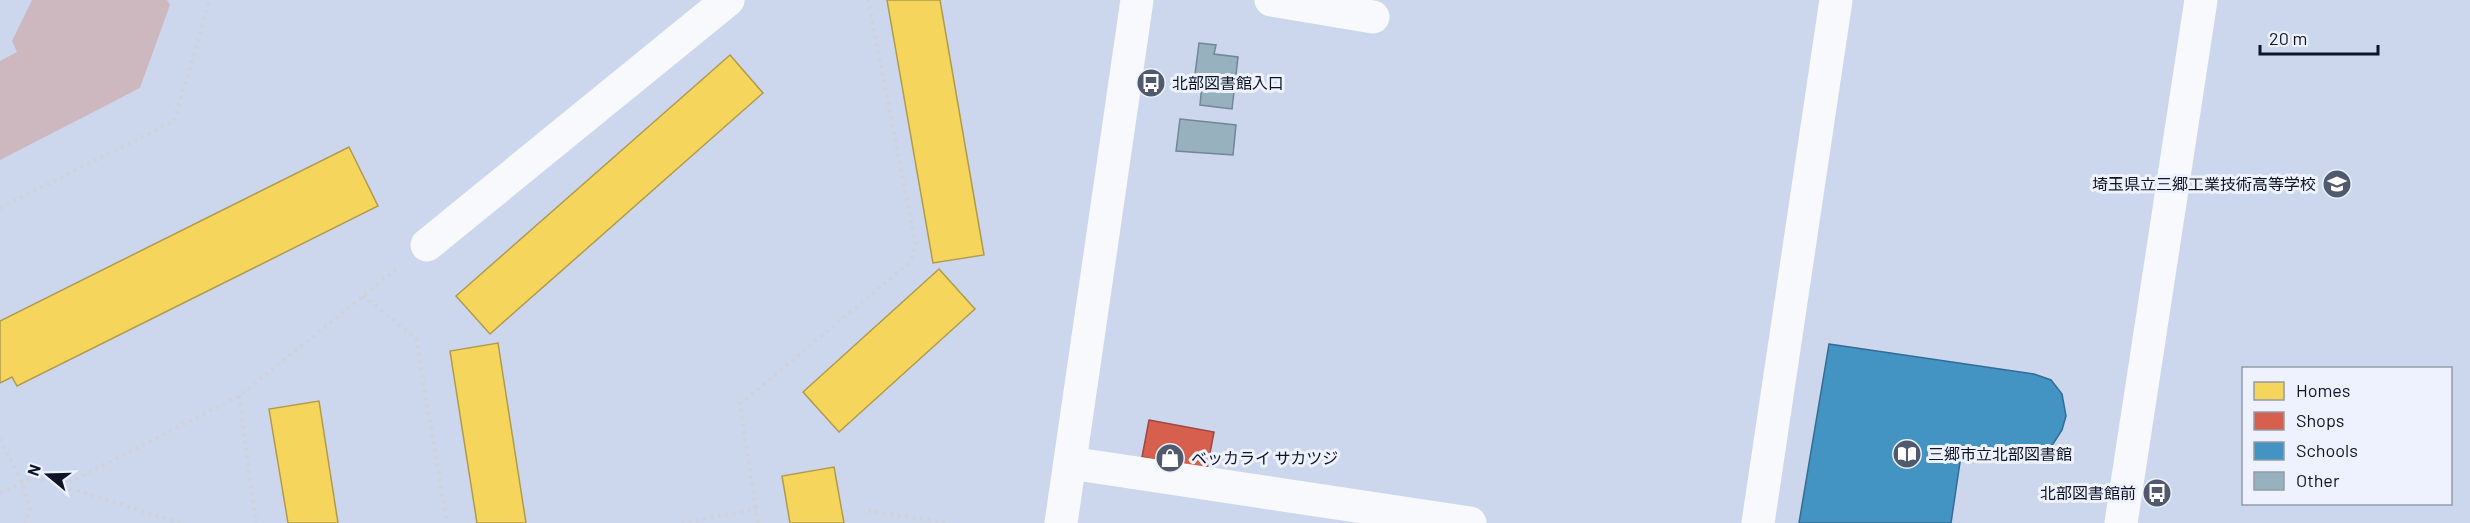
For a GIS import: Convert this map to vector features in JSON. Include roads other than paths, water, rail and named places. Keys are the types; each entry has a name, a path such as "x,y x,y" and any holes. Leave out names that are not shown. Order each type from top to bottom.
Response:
{"street":[{"path":"427,245 728,0"},
{"path":"1061,523 1137,0"},
{"path":"1271,0 1373,17"},
{"path":"1758,523 1836,0"},
{"path":"2121,523 2200,0"},
{"path":"1070,463 1470,523"}],"place":[{"name":"北部図書館入口","path":"1151,83"},
{"name":"埼玉県立三郷工業技術高等学校","path":"2337,184"},
{"name":"三郷市立北部図書館","path":"1907,454"},
{"name":"ベッカライ サカツジ","path":"1170,458"},
{"name":"北部図書館前","path":"2157,493"}]}
